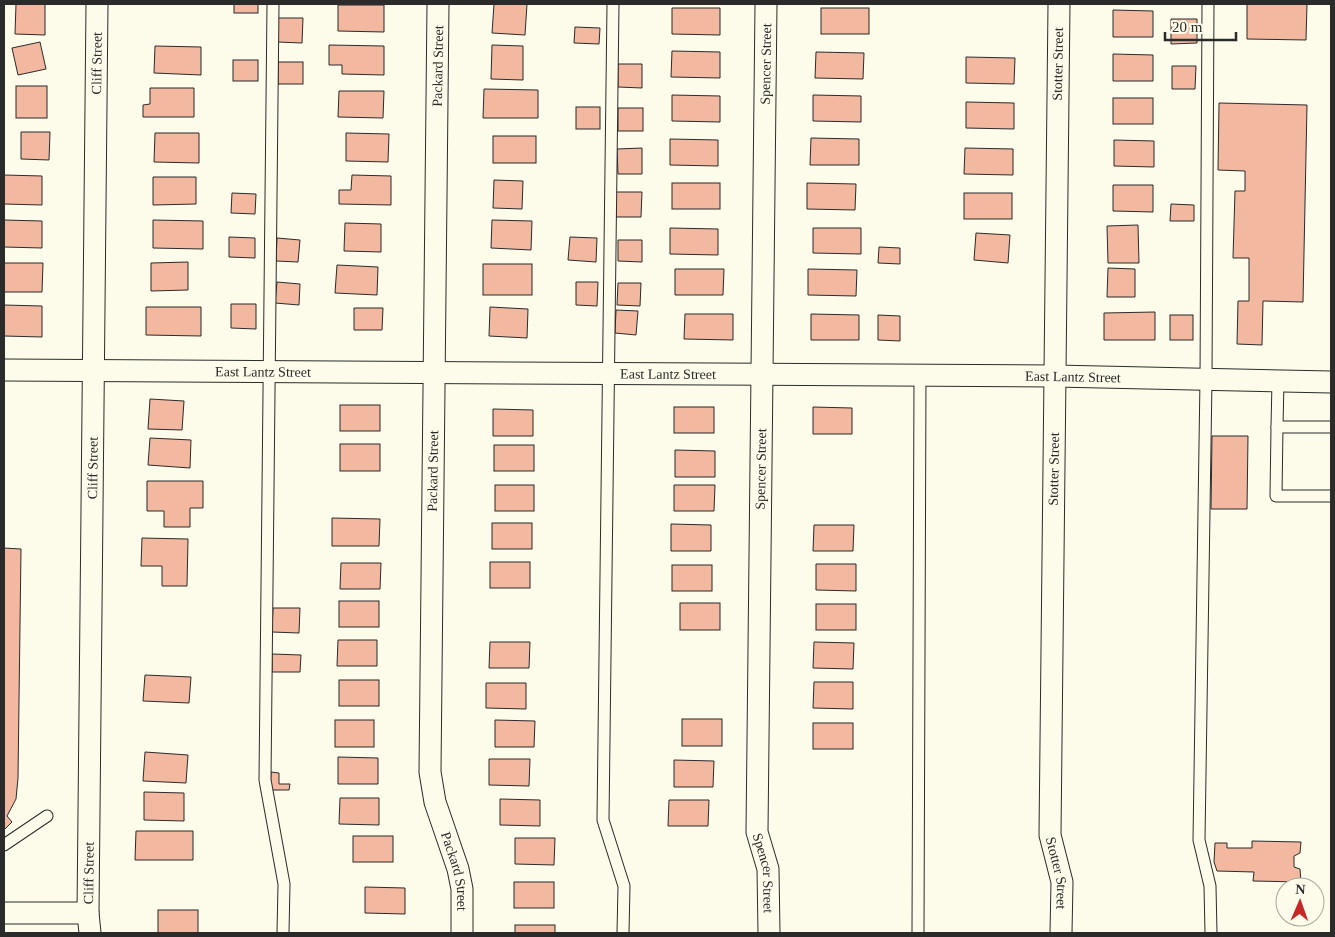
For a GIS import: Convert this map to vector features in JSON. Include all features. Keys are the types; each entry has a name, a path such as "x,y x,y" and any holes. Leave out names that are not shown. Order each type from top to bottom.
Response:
{"street":[{"name":"Cliff Street","path":"89,923 97,4"},
{"name":"Packard Street","path":"438,4 430,772 435,802 461,883 462,933"},
{"name":"Spencer Street","path":"766,4 757,832 768,869 769,933"},
{"name":"Stotter Street","path":"1059,4 1050,835 1062,882 1061,933"},
{"name":"East Lantz Street","path":"4,370 1055,376 1331,382"},
{"path":"4,913 89,923"}],"lane":[{"path":"273,4 267,372 265,780 284,884 283,933"},
{"path":"614,4 603,820 624,886 623,933"},
{"path":"1208,4 1206,379 1199,840 1210,886 1212,933"},
{"path":"918,933 920,376"},
{"path":"1278,381 1276,496 1331,496"},
{"path":"1278,427 1331,428"},
{"path":"4,846 47,816"}],"building":[{"path":"16,4 45,4 45,35 15,34"},
{"path":"234,4 258,4 258,13 234,13"},
{"path":"494,4 527,4 525,35 492,33"},
{"path":"1247,4 1307,4 1306,40 1247,39"},
{"path":"338,5 384,5 384,32 338,31"},
{"path":"672,8 720,8 720,35 672,34"},
{"path":"821,8 869,8 869,34 821,34"},
{"path":"1113,10 1153,11 1153,37 1113,37"},
{"path":"278,18 303,18 302,43 278,42"},
{"path":"1171,19 1197,19 1197,43 1171,44"},
{"path":"575,27 600,28 599,44 574,43"},
{"path":"40,42 46,69 18,75 12,48"},
{"path":"329,45 384,46 384,75 342,74 342,65 329,65"},
{"path":"492,45 523,46 523,80 491,79"},
{"path":"155,46 201,47 201,75 154,73"},
{"path":"672,51 720,52 720,78 671,77"},
{"path":"816,52 864,53 863,79 815,78"},
{"path":"1113,54 1153,55 1153,81 1113,81"},
{"path":"966,57 1015,58 1014,84 966,83"},
{"path":"233,60 258,60 258,81 233,81"},
{"path":"278,62 303,62 303,84 278,84"},
{"path":"618,64 642,64 642,88 618,87"},
{"path":"1172,66 1196,66 1195,89 1172,89"},
{"path":"16,86 47,86 47,118 16,118"},
{"path":"150,88 194,88 194,117 143,117 143,105 150,104"},
{"path":"484,89 538,90 538,118 483,118"},
{"path":"339,91 384,91 383,118 338,117"},
{"path":"672,95 720,96 720,122 672,121"},
{"path":"813,95 861,96 861,122 813,121"},
{"path":"1113,98 1153,98 1153,124 1113,124"},
{"path":"966,102 1014,103 1014,129 966,128"},
{"path":"1219,103 1307,105 1303,302 1263,301 1262,345 1237,344 1238,301 1249,301 1249,258 1233,258 1235,191 1245,191 1245,171 1218,170"},
{"path":"576,107 600,107 600,129 576,129"},
{"path":"618,108 643,108 643,131 618,131"},
{"path":"21,132 50,132 49,160 21,159"},
{"path":"155,133 199,133 199,163 154,162"},
{"path":"346,133 389,134 388,162 346,161"},
{"path":"493,136 536,136 536,163 493,163"},
{"path":"811,138 859,139 859,165 810,165"},
{"path":"670,139 718,140 718,166 670,165"},
{"path":"1114,140 1154,141 1154,167 1114,166"},
{"path":"642,148 642,174 618,174 617,149"},
{"path":"965,148 1013,149 1013,175 964,174"},
{"path":"4,175 42,176 42,205 4,204"},
{"path":"352,175 391,176 391,205 339,204 339,190 351,190"},
{"path":"153,177 196,177 196,204 153,205"},
{"path":"494,180 523,181 522,209 493,208"},
{"path":"672,183 720,183 720,209 672,209"},
{"path":"807,183 856,184 855,210 807,209"},
{"path":"1113,185 1153,185 1153,212 1113,211"},
{"path":"616,192 642,192 641,217 616,217"},
{"path":"232,193 256,194 255,214 231,213"},
{"path":"964,193 1012,193 1012,219 964,219"},
{"path":"1171,204 1194,205 1194,221 1170,221"},
{"path":"4,220 42,221 42,248 4,247"},
{"path":"153,220 203,221 203,249 153,248"},
{"path":"492,220 532,221 531,250 491,248"},
{"path":"345,223 381,224 381,252 344,251"},
{"path":"1138,225 1139,263 1108,263 1107,226"},
{"path":"670,228 718,229 718,255 670,254"},
{"path":"813,228 861,228 861,254 813,253"},
{"path":"976,233 1010,235 1008,263 974,260"},
{"path":"229,237 255,238 255,258 229,257"},
{"path":"570,237 597,238 596,262 568,260"},
{"path":"277,238 300,240 298,262 276,261"},
{"path":"618,240 642,240 642,262 618,261"},
{"path":"879,247 900,248 900,264 878,263"},
{"path":"188,262 188,290 151,291 151,263"},
{"path":"4,263 43,263 42,292 4,292"},
{"path":"483,264 532,264 532,295 483,295"},
{"path":"337,265 378,267 377,295 335,293"},
{"path":"1108,268 1135,269 1135,297 1107,297"},
{"path":"675,269 724,269 723,295 675,295"},
{"path":"808,269 857,270 856,296 808,295"},
{"path":"277,282 300,284 299,305 275,303"},
{"path":"576,282 598,282 597,306 576,305"},
{"path":"618,283 641,283 640,306 617,305"},
{"path":"231,304 256,304 256,329 231,328"},
{"path":"4,305 42,306 42,337 4,336"},
{"path":"146,307 201,307 201,336 146,335"},
{"path":"490,307 528,309 527,338 489,336"},
{"path":"354,308 383,308 382,330 354,330"},
{"path":"616,310 638,311 636,335 615,333"},
{"path":"1155,312 1155,340 1104,340 1104,313"},
{"path":"685,314 733,314 733,340 684,339"},
{"path":"811,314 859,315 859,340 811,340"},
{"path":"878,315 900,316 900,341 878,340"},
{"path":"1170,315 1193,315 1193,340 1170,340"},
{"path":"150,399 184,401 182,430 148,429"},
{"path":"340,405 380,405 380,431 340,431"},
{"path":"674,407 714,407 714,433 674,433"},
{"path":"813,407 852,408 852,434 813,434"},
{"path":"493,409 533,410 533,436 493,436"},
{"path":"1212,436 1248,436 1247,509 1211,509"},
{"path":"150,438 191,440 190,468 148,465"},
{"path":"340,444 380,444 380,471 340,471"},
{"path":"494,445 534,445 534,471 494,471"},
{"path":"675,450 715,451 715,477 675,477"},
{"path":"147,481 203,481 203,508 190,508 190,527 164,527 164,511 147,511"},
{"path":"495,485 534,485 534,511 495,511"},
{"path":"674,485 715,485 714,511 674,511"},
{"path":"332,518 380,519 379,546 332,546"},
{"path":"492,523 532,523 532,549 492,549"},
{"path":"671,524 711,525 711,551 671,551"},
{"path":"814,525 854,525 853,551 813,551"},
{"path":"142,538 188,539 187,586 162,586 162,566 141,566"},
{"path":"4,548 21,549 18,778 16,799 7,816 12,822 4,830"},
{"path":"490,562 530,562 530,588 490,588"},
{"path":"341,563 381,563 380,589 340,589"},
{"path":"816,564 856,564 856,591 816,590"},
{"path":"672,565 712,565 712,591 672,591"},
{"path":"339,601 379,601 379,627 339,627"},
{"path":"680,603 720,603 720,630 680,630"},
{"path":"816,604 856,604 856,630 816,630"},
{"path":"273,608 300,608 299,633 272,632"},
{"path":"338,640 377,640 377,666 337,666"},
{"path":"490,642 530,642 529,668 489,668"},
{"path":"814,642 854,643 853,669 813,668"},
{"path":"272,654 301,655 300,672 272,672"},
{"path":"145,675 191,677 189,703 143,701"},
{"path":"339,680 379,680 379,706 339,706"},
{"path":"814,682 853,682 853,709 813,708"},
{"path":"486,683 526,683 526,709 486,708"},
{"path":"682,719 722,719 722,746 682,746"},
{"path":"335,720 374,720 374,747 335,747"},
{"path":"495,720 535,721 534,747 495,747"},
{"path":"813,723 853,723 853,749 813,749"},
{"path":"145,752 188,755 186,783 143,781"},
{"path":"338,757 378,758 378,784 338,784"},
{"path":"489,759 530,759 529,786 489,785"},
{"path":"674,760 714,761 713,787 674,787"},
{"path":"271,772 279,773 279,784 290,784 289,790 270,790"},
{"path":"144,792 184,793 184,821 144,820"},
{"path":"340,798 379,798 379,825 339,824"},
{"path":"500,799 540,800 540,826 500,825"},
{"path":"669,800 709,800 708,826 668,826"},
{"path":"136,831 193,831 193,860 135,860"},
{"path":"353,836 393,836 393,862 353,862"},
{"path":"515,838 555,838 554,865 515,864"},
{"path":"1252,841 1301,842 1300,853 1294,856 1294,867 1300,869 1301,877 1275,877 1275,881 1253,881 1254,872 1217,871 1214,862 1215,843 1227,843 1227,848 1252,848"},
{"path":"514,882 554,882 554,908 514,908"},
{"path":"365,887 405,888 405,914 365,913"},
{"path":"158,910 198,910 198,933 158,933"},
{"path":"515,925 555,925 555,933 515,933"}]}
